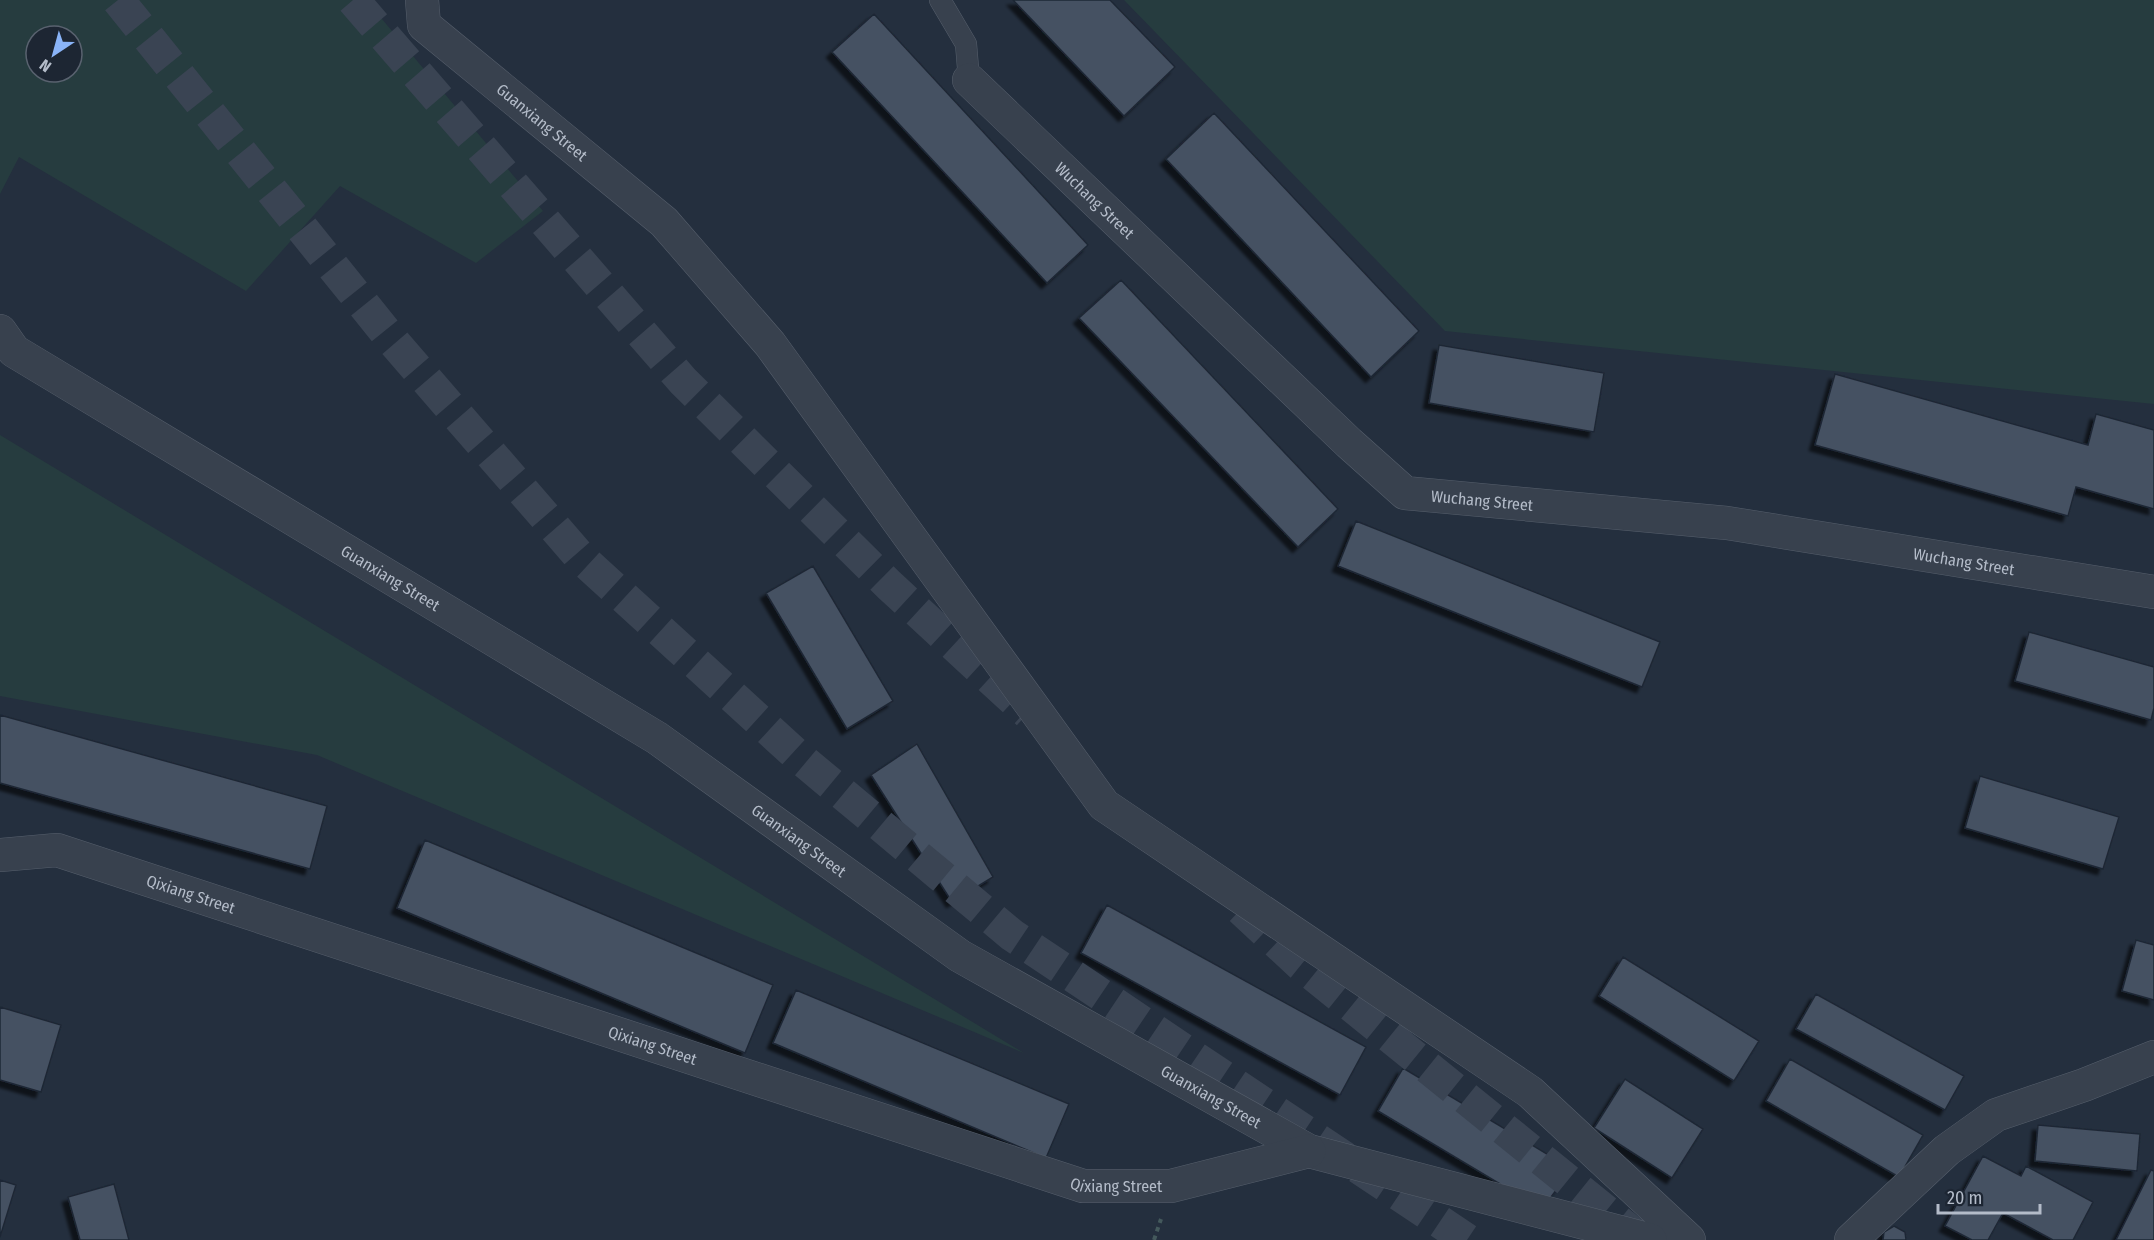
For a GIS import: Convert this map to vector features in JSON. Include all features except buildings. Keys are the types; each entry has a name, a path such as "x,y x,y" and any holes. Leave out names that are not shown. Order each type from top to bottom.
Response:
{"street":[{"name":"Guanxiang Street","path":"422,0 424,25 664,222 770,344 1104,805 1530,1092 1689,1240"},
{"name":"Wuchang Street","path":"969,80 1349,443 1405,493 1727,523 2154,592"},
{"name":"Guanxiang Street","path":"0,331 14,351 657,738 960,956 1309,1151 1650,1240"},
{"name":"Qixiang Street","path":"0,855 57,850 1083,1186 1171,1186 1309,1151"},
{"path":"1851,1240 1947,1150 1996,1116 2154,1057"}],"lane":[{"path":"940,0 966,44 969,80"}],"green space":[{"path":"0,0 366,0 543,211 476,263 340,186 246,291 19,157 0,194"},
{"path":"1124,0 2154,0 2154,404 1445,331"},
{"path":"0,435 1024,1053 317,755 0,696"}],"tunnel":[{"path":"118,0 392,340 581,558 800,758 1012,935 1467,1240"},
{"path":"353,0 683,381 889,585 1028,713"},
{"path":"1241,909 1300,964 1640,1239"}]}
